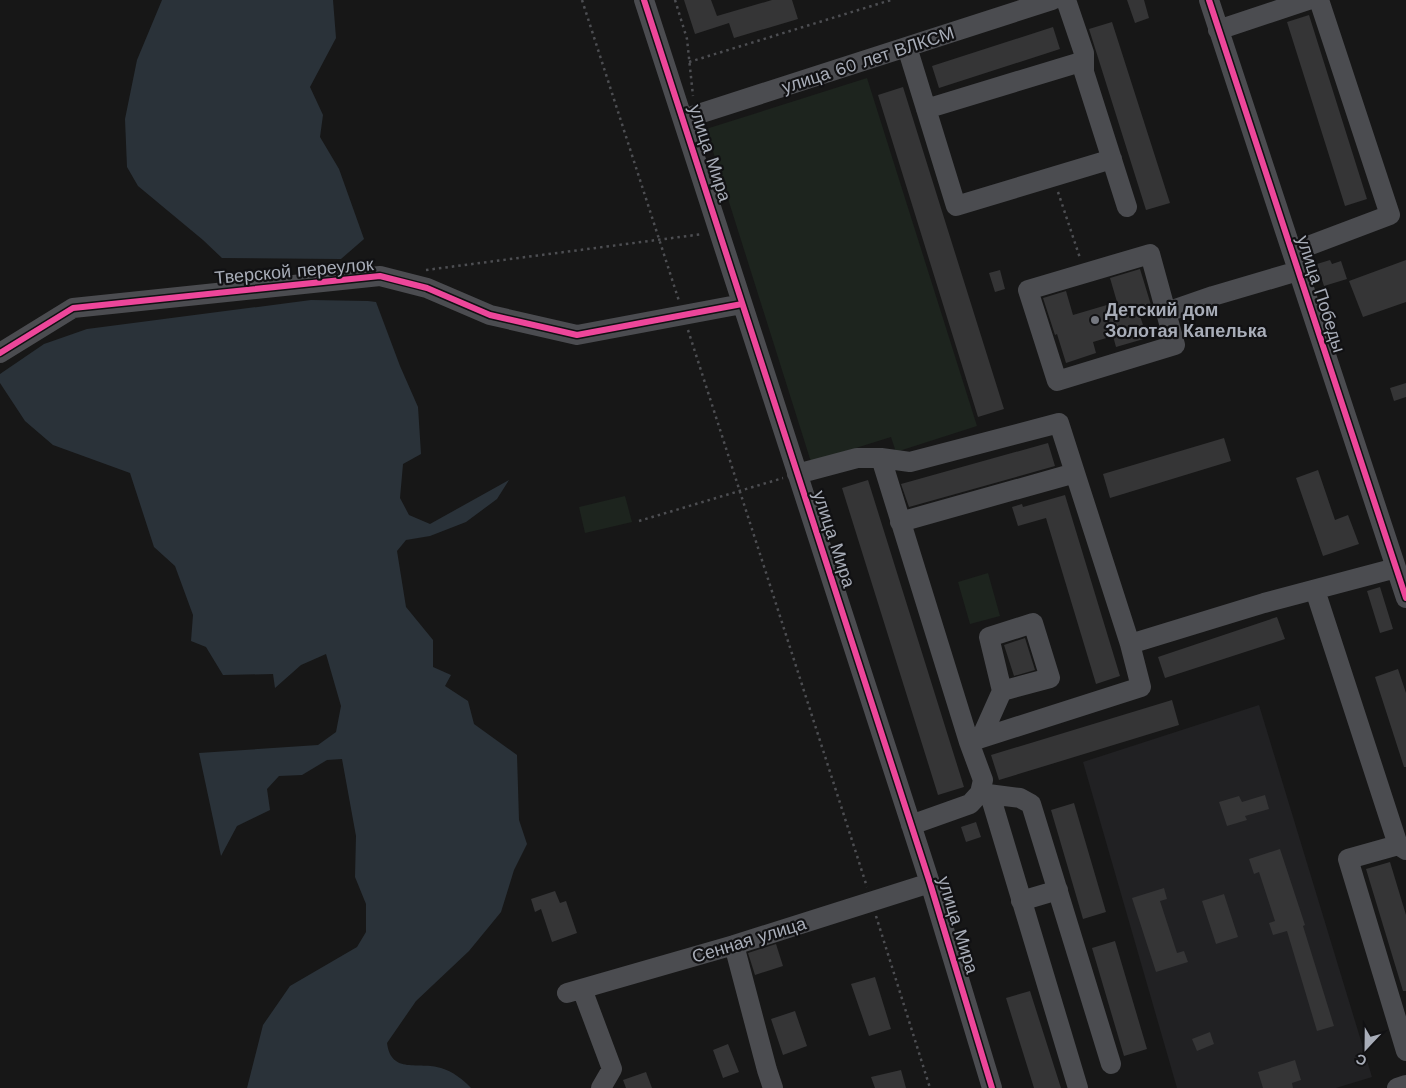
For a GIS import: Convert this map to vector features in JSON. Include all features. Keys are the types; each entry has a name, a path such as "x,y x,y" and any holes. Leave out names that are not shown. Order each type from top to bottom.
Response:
{"street":[{"name":"улица Мира","path":"644,0 689,117 719,232 930,883 992,1088"},
{"name":"улица 60 лет ВЛКСМ","path":"689,117 1052,0"},
{"path":"1066,0 1084,53 1084,72 1127,207"},
{"name":"улица Победы","path":"1209,0 1406,598"},
{"path":"1218,30 1308,0"},
{"path":"1167,312 1213,296 1295,262 1390,215 1319,0"},
{"path":"907,47 956,206 1112,159"},
{"path":"926,109 1084,61"},
{"path":"1150,254 1167,312 1175,345 1057,381 1028,290 1150,254"},
{"name":"Тверской переулок","path":"0,353 73,308 380,276 427,288 490,315 577,335 742,304"},
{"path":"797,474 857,458 880,458 910,462 1059,423 1130,644 1141,686 975,740"},
{"path":"880,458 975,740 985,794 1021,901 1078,1088"},
{"path":"900,522 1075,473"},
{"path":"1130,644 1264,603 1396,568"},
{"path":"1315,590 1402,848 1348,859 1406,1051"},
{"path":"975,740 1002,691"},
{"path":"911,825 970,804 985,794 1020,798 1031,804 1111,1064"},
{"name":"Сенная улица","path":"601,1088 612,1069 575,991 734,945 930,883"},
{"path":"1021,901 1058,890"},
{"path":"734,945 773,1088"},
{"path":"1397,1088 1406,1085"}],"path":[{"path":"582,0 930,1088"},
{"path":"675,0 687,39 689,117"},
{"path":"689,62 891,0"},
{"path":"1053,177 1085,273"},
{"path":"418,271 719,232"},
{"path":"638,521 797,474"}],"shaded area":[{"path":"162,0 333,0 336,38 310,87 323,115 320,137 339,169 364,239 341,259 222,258 138,186 127,167 125,119 137,60"},
{"path":"867,78 977,426 896,452 891,437 811,462 706,129"},
{"path":"311,300 376,302 418,407 421,454 403,464 400,498 409,515 430,524 509,480 497,499 466,522 430,536 406,540 397,551 406,607 433,640 433,667 451,675 445,686 468,701 474,724 517,755 519,820 527,844 514,870 501,912 469,951 416,1001 387,1043 390,1053 400,1063 445,1069 458,1076 471,1088 247,1088 263,1025 290,986 357,947 366,932 366,904 355,877 356,836 342,759 327,760 302,775 279,776 267,789 270,810 237,826 221,856 199,753 318,745 336,732 341,706 326,654 301,665 275,688 273,674 223,675 206,647 191,641 193,615 175,566 154,547 130,473 53,445 25,421 0,383 0,374 44,344 87,329"},
{"path":"625,496 632,522 585,533 579,507"},
{"path":"988,573 1000,616 970,624 958,582"},
{"path":"1259,705 1372,1077 1336,1088 1177,1088 1083,762"}],"building":[{"path":"684,0 711,0 717,16 772,0 792,0 798,19 734,38 729,23 695,34"},
{"path":"1127,0 1144,0 1149,18 1135,23"},
{"path":"1309,15 1367,199 1345,206 1287,22"},
{"path":"1112,22 1170,203 1146,210 1089,29"},
{"path":"1053,27 1060,49 939,88 932,66"},
{"path":"903,87 1004,409 978,417 878,95"},
{"path":"1330,260 1332,264 1341,261 1347,279 1324,286 1317,264"},
{"path":"1406,260 1406,302 1363,317 1349,281"},
{"path":"1140,269 1151,305 1138,309 1147,338 1116,347 1113,336 1093,342 1096,353 1066,363 1043,298 1066,291 1073,315 1117,302 1110,278"},
{"path":"1000,270 1005,289 995,292 989,273"},
{"path":"1406,383 1406,397 1394,401 1390,388"},
{"path":"1224,438 1231,461 1110,498 1103,474"},
{"path":"1048,443 1055,466 909,507 901,484"},
{"path":"1318,470 1335,520 1348,515 1359,544 1323,556 1296,478"},
{"path":"868,480 964,787 938,795 842,488"},
{"path":"1065,495 1120,676 1096,684 1046,518 1018,526 1012,507 1022,504 1023,507"},
{"path":"1380,587 1393,629 1380,633 1367,591"},
{"path":"1277,617 1285,639 1165,678 1158,657"},
{"path":"1025,638 1035,670 1014,676 1004,645"},
{"path":"1398,669 1406,693 1406,767 1404,767 1375,677"},
{"path":"1172,700 1179,725 999,780 991,755"},
{"path":"1265,795 1269,809 1245,816 1247,820 1227,826 1219,802 1239,796 1242,802"},
{"path":"1074,803 1106,912 1083,919 1051,810"},
{"path":"976,822 981,837 966,842 961,827"},
{"path":"1280,849 1305,925 1303,926 1334,1026 1317,1031 1287,931 1273,935 1269,923 1275,921 1259,872 1254,874 1249,859"},
{"path":"1390,862 1406,915 1406,991 1403,991 1366,869"},
{"path":"1164,888 1167,899 1160,901 1177,953 1184,951 1188,962 1156,972 1132,898"},
{"path":"555,891 560,903 566,901 577,933 552,942 541,909 535,912 531,899"},
{"path":"1224,894 1238,937 1216,944 1202,901"},
{"path":"1115,941 1147,1049 1124,1056 1092,948"},
{"path":"776,944 783,966 755,975 748,953"},
{"path":"875,977 891,1029 869,1036 851,984"},
{"path":"1030,991 1061,1088 1034,1088 1006,998"},
{"path":"795,1011 807,1046 783,1055 771,1019"},
{"path":"1210,1032 1214,1044 1197,1051 1192,1039"},
{"path":"728,1044 739,1072 723,1078 713,1050"},
{"path":"1295,1060 1301,1080 1292,1083 1293,1088 1263,1088 1258,1072"},
{"path":"901,1070 906,1088 875,1088 871,1077"},
{"path":"646,1072 652,1088 626,1088 623,1080"}],"cycle path":[{"path":"644,0 930,883 992,1088"},
{"path":"1209,0 1406,598"},
{"path":"0,353 73,308 380,276 427,288 490,315 577,335 742,304"}],"place":[{"name":"Детский дом Золотая Капелька","path":"1095,320"}]}
